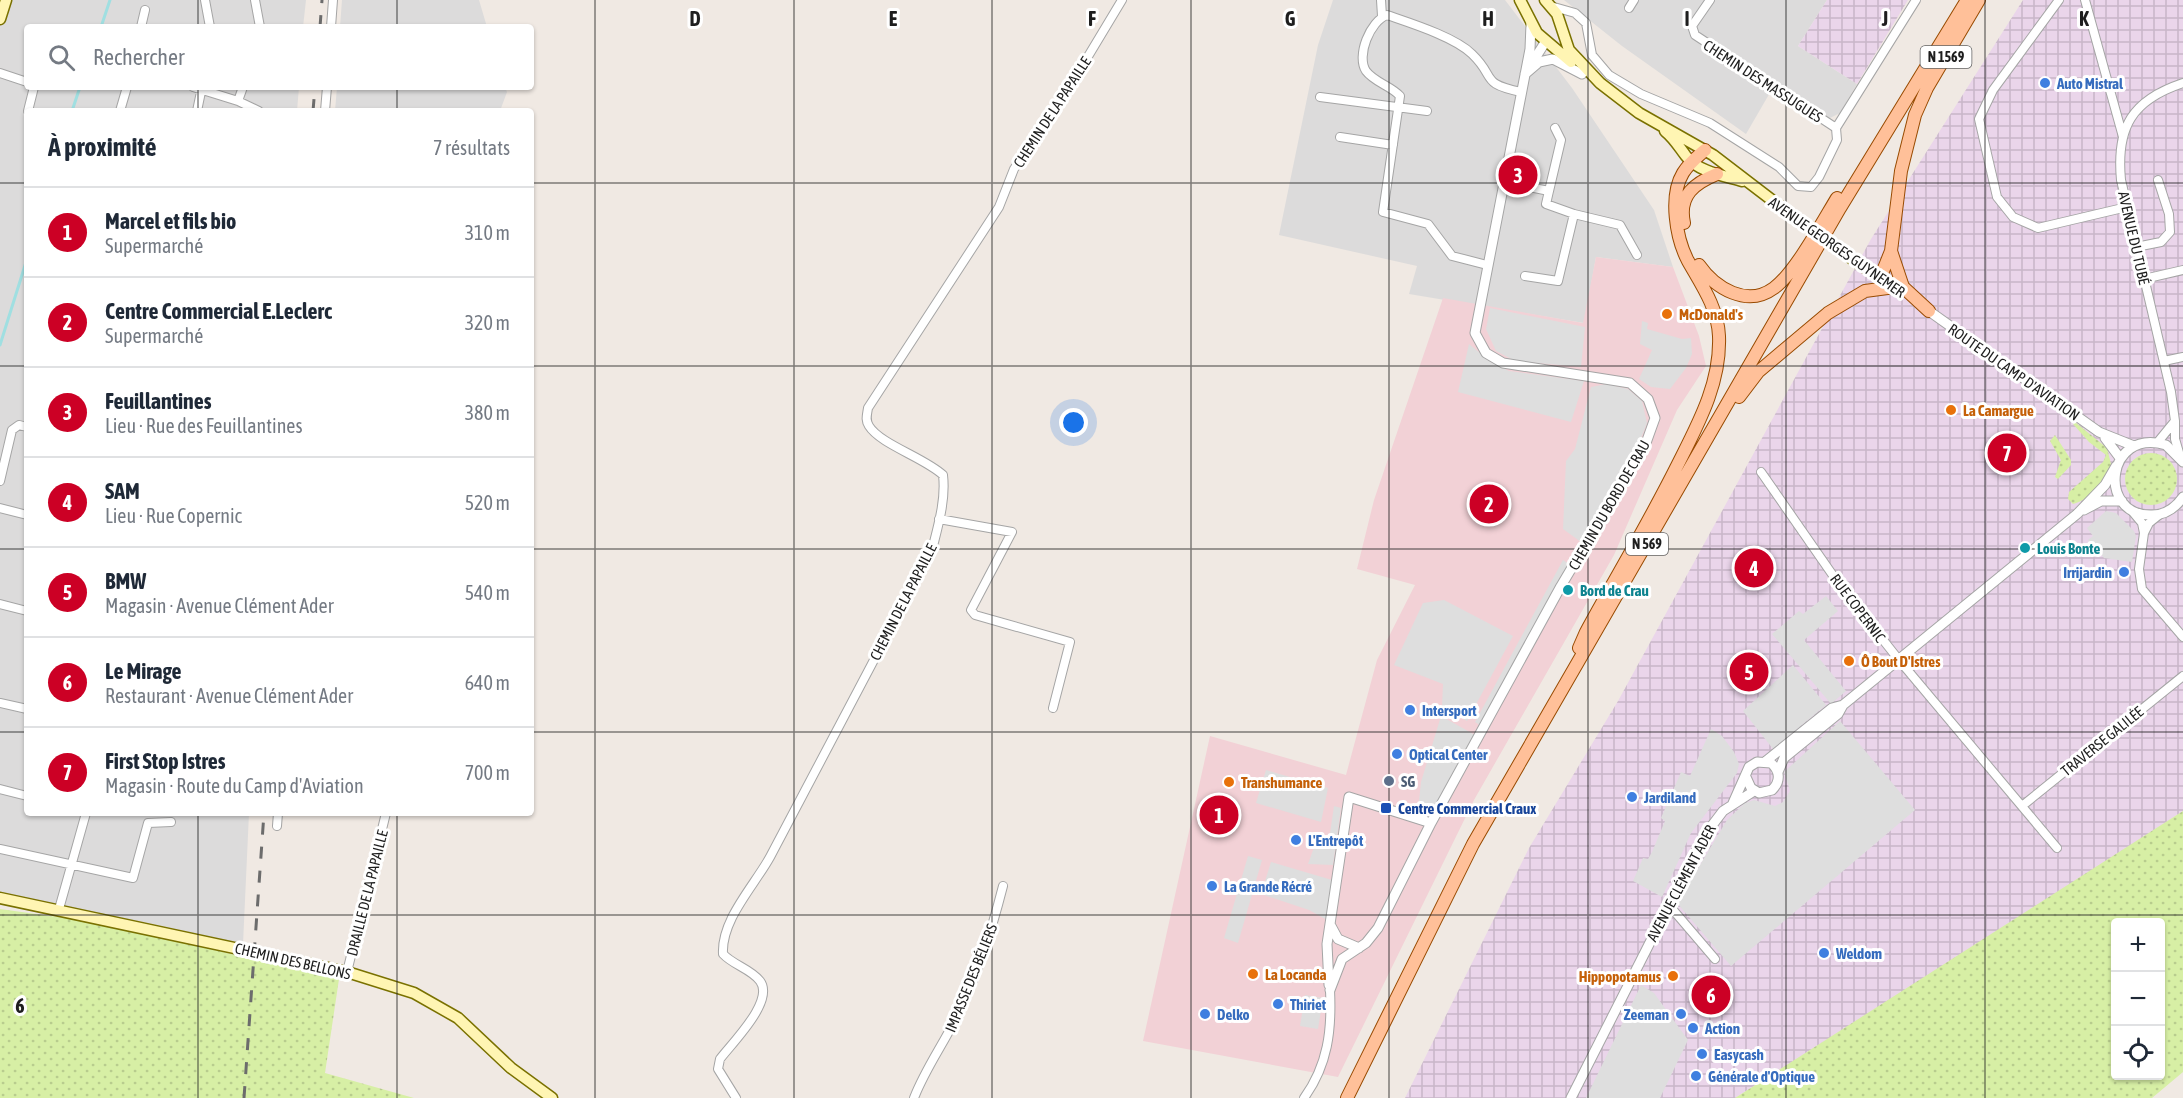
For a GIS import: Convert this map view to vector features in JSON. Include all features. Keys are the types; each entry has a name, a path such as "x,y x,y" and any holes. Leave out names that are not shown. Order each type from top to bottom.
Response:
{"main road":[{"path":"0,19 6,0"},
{"name":"AVENUE GEORGES GUYNEMER","path":"1520,0 1531,24 1620,107 1667,132 1696,164 1717,174 1745,182"},
{"path":"1526,11 1527,4 1533,0"},
{"name":"N 569","path":"1347,1098 1473,844 1878,144 1966,0"},
{"name":"N 1569","path":"1892,251 1901,171 1916,115 1927,88 1979,0"},
{"name":"AVENUE GEORGES GUYNEMER","path":"1548,2 1569,50 1600,83 1639,113 1705,150 1745,182 1929,311"},
{"path":"1548,42 1562,30"},
{"name":"N 569","path":"1698,181 1690,188 1683,219 1696,260 1706,276 1721,288 1747,296 1773,289 1789,271 1852,174 1878,144"},
{"name":"N 569","path":"1565,684 1586,632 1664,492 1699,422 1714,383 1719,334 1708,296 1687,258 1677,227 1676,200 1682,174 1696,164 1705,150"},
{"path":"1696,164 1698,181 1717,174"},
{"path":"1875,274 1883,271 1892,251"},
{"path":"1892,251 1904,286 1929,311"},
{"name":"N 569","path":"1700,451 1758,372 1828,313 1865,291 1894,287"},
{"name":"CHEMIN DES BELLONS","path":"0,898 347,972 414,993 458,1018 532,1086 552,1098"}],"street":[{"path":"205,0 209,24"},
{"path":"255,0 259,24"},
{"path":"331,24 333,0"},
{"name":"CHEMIN DE LA PAPAILLE","path":"736,1098 718,1069 720,1059 761,1005 765,993 761,982 732,963 723,954 722,943 728,927 763,869 932,550 939,519 944,475 931,463 894,444 870,428 866,419 868,408 999,207 1014,169 1063,98 1122,0"},
{"path":"1381,0 1382,16"},
{"path":"1629,8 1634,0"},
{"name":"CHEMIN DES MASSUGUES","path":"1710,0 1692,26 1695,35 1836,129"},
{"name":"CHEMIN DES MASSUGUES","path":"1575,13 1586,23 1593,55 1609,75 1641,94 1710,123 1779,168 1798,186 1811,187 1837,140 1836,129 1916,0"},
{"path":"2059,0 1993,90 1979,119 1997,197 2013,217 2038,228 2127,207"},
{"path":"2085,0 2123,137"},
{"path":"1548,2 1560,11 1575,13 1562,30"},
{"path":"142,24 145,10"},
{"path":"1487,265 1452,256 1428,224 1383,212 1400,96 1365,70 1363,61 1371,26 1382,16 1387,15 1431,31 1472,54 1492,83 1521,92"},
{"name":"CHEMIN DU BORD DE CRAU","path":"1330,990 1342,959 1359,948 1378,928 1431,823 1561,586 1646,443 1655,418 1648,399 1630,383 1515,366 1493,359 1486,353 1475,333 1530,49 1531,24"},
{"name":"CHEMIN DU BORD DE CRAU","path":"1525,74 1548,42"},
{"path":"1525,74 1539,62 1553,59 1582,74"},
{"path":"0,73 24,81"},
{"name":"AVENUE DU TUBÉ","path":"2182,459 2175,439 2175,421 2163,361 2127,207 2119,161 2123,137 2130,116 2141,104 2156,94 2183,83"},
{"path":"29,108 33,90"},
{"path":"121,108 126,90"},
{"path":"197,108 201,90"},
{"path":"208,90 253,108"},
{"path":"238,100 242,90"},
{"path":"326,108 327,90"},
{"path":"1320,97 1427,111"},
{"path":"1555,128 1562,140 1546,204 1574,214 1620,225 1637,255"},
{"path":"1340,137 1393,144"},
{"path":"2136,247 2161,242 2170,232 2169,214 2158,180"},
{"path":"1504,182 1549,191"},
{"path":"1525,276 1558,281 1574,214"},
{"path":"2144,279 2183,270"},
{"name":"ROUTE DU CAMP D'AVIATION","path":"1929,311 2099,432 2134,446"},
{"path":"2163,361 2183,357"},
{"path":"2157,442 2175,421"},
{"path":"0,481 12,430 19,425 24,426"},
{"name":"ROUTE DU CAMP D'AVIATION","path":"2099,432 2118,462"},
{"path":"1844,705 1832,708 1766,761 1753,764 1746,777 1748,785 1754,791 1764,793 1772,790 1778,780 1778,772 1784,759 1838,714 1844,705 2077,514 2105,485 2118,462 2134,446 2157,442 2166,445 2182,459"},
{"path":"2118,462 2116,490 2122,501 2142,523 2144,533"},
{"name":"RUE COPERNIC","path":"1761,472 1841,587 1899,660 2057,848"},
{"path":"2183,497 2180,505 2159,515 2149,523 2144,533 2139,568 2142,589 2183,637"},
{"path":"2077,514 2102,501 2122,501"},
{"path":"0,508 24,514"},
{"path":"2132,511 2150,516 2159,515"},
{"path":"939,519 1012,532 971,610 975,615 1070,642 1053,708"},
{"path":"0,604 24,610"},
{"name":"TRAVERSE GALILÉE","path":"2022,806 2183,676"},
{"path":"0,703 24,708"},
{"path":"1766,761 1778,772"},
{"name":"AVENUE CLÉMENT ADER","path":"1734,803 1746,777"},
{"path":"0,789 24,795"},
{"name":"AVENUE CLÉMENT ADER","path":"1571,1098 1709,827 1734,803 1754,791"},
{"name":"CHEMIN DU BORD DE CRAU","path":"1304,1098 1321,1071 1327,1053 1330,990 1327,944 1349,797 1431,823"},
{"path":"59,909 74,865 85,816"},
{"path":"277,826 278,816"},
{"name":"DRAILLE DE LA PAPAILLE","path":"347,972 385,816"},
{"path":"0,849 133,878 148,823 171,822"},
{"name":"IMPASSE DES BÉLIERS","path":"914,1098 929,1063 960,1010 991,932 1003,886"},
{"path":"1668,904 1715,959"},
{"path":"1331,926 1338,939 1359,948"}],"shaded area":[{"path":"0,0 306,0 303,24 24,24 24,90 299,90 297,108 24,108 24,816 249,816 243,944 149,923 0,897"},
{"path":"342,0 479,0 486,24 340,24"},
{"path":"1333,0 1505,0 1572,88 1654,210 1673,267 1596,257 1584,323 1409,294 1417,266 1279,235 1318,45"},
{"path":"1564,0 1827,0 1798,46 1857,84 1840,113 1830,118 1775,84 1746,134 1622,46"},
{"path":"1827,0 1908,0 1857,84 1798,46"},
{"path":"2023,0 2183,0 2183,811 2087,875 1735,1098 1405,1098 1529,848 1618,701 1871,239"},
{"path":"337,90 506,90 507,92 501,108 335,108"},
{"path":"1596,257 1673,267 1699,336 1706,366 1677,410 1614,555 1474,800 1338,1077 1143,1041 1210,736 1346,775 1377,660 1415,585 1357,569 1374,500 1443,298 1583,323"},
{"path":"1490,308 1585,327 1581,367 1515,361 1496,351 1486,329"},
{"path":"1642,321 1648,323 1647,329 1682,339 1691,338 1692,354 1686,368 1670,389 1651,387 1639,379 1652,350 1640,344"},
{"path":"1469,344 1491,362 1509,371 1584,381 1571,422 1458,392"},
{"path":"1606,384 1628,389 1642,401 1647,423 1637,448 1581,542 1563,529 1566,461 1575,449 1591,387"},
{"path":"2106,511 2116,513 2134,531 2136,536 2132,562 2104,558 2088,540 2093,536 2087,528"},
{"path":"1563,560 1569,564 1481,726 1475,722"},
{"path":"1826,596 1838,611 1804,640 1846,691 1831,704 1772,634 1799,611 1803,614"},
{"path":"1444,600 1513,636 1467,721 1442,707 1443,684 1394,665 1423,603"},
{"path":"1793,665 1826,705 1773,749 1743,711"},
{"path":"1441,716 1475,735 1435,809 1427,813 1418,810 1421,782"},
{"path":"1840,721 1915,810 1731,966 1677,903 1727,820 1745,803 1754,800 1775,806 1783,802 1790,791 1784,772"},
{"path":"1711,729 1722,736 1734,752 1739,764 1737,773 1691,833 1662,897 1633,881 1643,858 1648,859 1652,852 1665,821 1661,818 1681,772 1690,776"},
{"path":"1266,770 1328,788 1321,822 1256,803"},
{"path":"1334,806 1341,808 1333,865 1308,864 1317,839 1329,840"},
{"path":"1248,856 1262,860 1238,943 1224,938"},
{"path":"1271,862 1332,880 1327,920 1309,910 1261,894"},
{"path":"1641,985 1654,993 1688,1040 1660,1098 1586,1098"},
{"path":"1305,995 1323,998 1318,1029 1300,1026"}],"green space":[{"path":"2075,422 2107,448 2111,464 2097,488 2086,498 2073,504 2068,499 2069,492 2103,462 2106,455 2089,442 2073,424"},
{"path":"2055,435 2071,460 2071,465 2058,479 2055,477 2061,460 2050,441"},
{"path":"2146,453 2156,453 2165,457 2173,465 2177,479 2173,493 2165,501 2156,505 2146,505 2137,501 2129,493 2125,484 2125,474 2129,465 2137,457"},
{"path":"2183,811 2183,1072 2152,1098 1735,1098"},
{"path":"0,909 94,922 339,979 325,1073 414,1098 0,1098"}],"waterway":[{"path":"102,24 110,0"},
{"path":"73,108 79,90"},
{"path":"0,345 24,269"}],"railway":[{"path":"320,24 322,0"},
{"path":"313,108 315,90"},
{"path":"244,1098 264,816"}],"place":[{"name":"Auto Mistral","path":"2045,83"},
{"name":"Feuillantines","path":"1518,175"},
{"name":"McDonald's","path":"1667,314"},
{"name":"La Camargue","path":"1951,410"},
{"name":"First Stop Istres","path":"2007,453"},
{"name":"Centre Commercial E.Leclerc","path":"1489,504"},
{"name":"Louis Bonte","path":"2025,548"},
{"name":"SAM","path":"1754,568"},
{"name":"Irrijardin","path":"2124,572"},
{"name":"Bord de Crau","path":"1568,590"},
{"name":"Ô Bout D'Istres","path":"1849,661"},
{"name":"BMW","path":"1749,672"},
{"name":"Intersport","path":"1410,710"},
{"name":"Optical Center","path":"1397,754"},
{"name":"SG","path":"1389,781"},
{"name":"Transhumance","path":"1229,782"},
{"name":"Jardiland","path":"1632,797"},
{"name":"Centre Commercial Craux","path":"1386,808"},
{"name":"Marcel et fils bio","path":"1219,815"},
{"name":"L'Entrepôt","path":"1296,840"},
{"name":"La Grande Récré","path":"1212,886"},
{"name":"Weldom","path":"1824,953"},
{"name":"La Locanda","path":"1253,974"},
{"name":"Hippopotamus","path":"1673,976"},
{"name":"Le Mirage","path":"1711,995"},
{"name":"Thiriet","path":"1278,1004"},
{"name":"Delko","path":"1205,1014"},
{"name":"Zeeman","path":"1681,1014"},
{"name":"Action","path":"1693,1028"},
{"name":"Easycash","path":"1702,1054"},
{"name":"Générale d'Optique","path":"1696,1076"}]}
